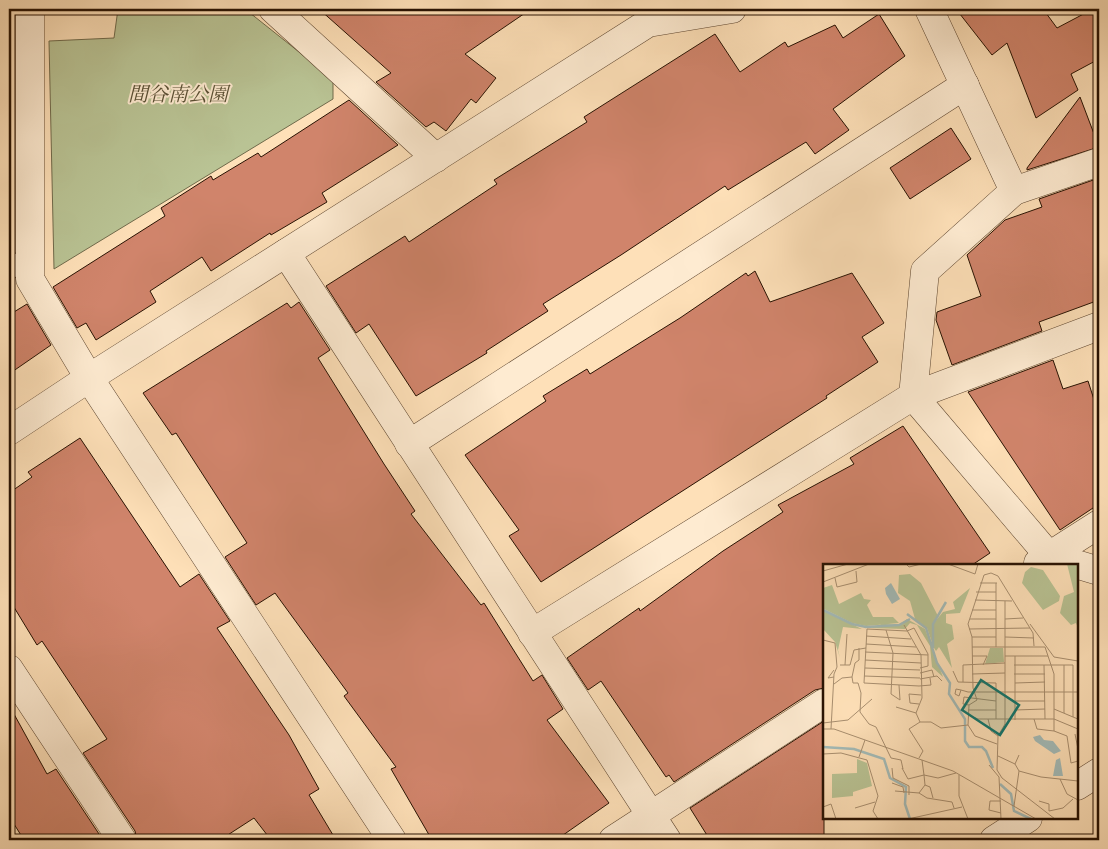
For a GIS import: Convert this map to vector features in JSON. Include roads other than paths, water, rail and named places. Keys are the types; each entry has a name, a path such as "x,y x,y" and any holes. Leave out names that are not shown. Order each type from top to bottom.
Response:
{"street":[{"path":"30,9 19,263 89,378 392,840"},
{"path":"273,9 436,158"},
{"path":"9,431 89,378 436,158 639,18 648,23 732,9"},
{"path":"929,9 1014,190"},
{"path":"409,444 965,85"},
{"path":"1059,564 1042,561 913,396 925,270 1014,190 1099,162"},
{"path":"286,253 667,840"},
{"path":"532,633 913,396 1099,326"},
{"path":"1042,561 1099,524"},
{"path":"1078,567 1099,571"},
{"path":"9,669 18,705 122,840"},
{"path":"613,840 823,704"},
{"path":"1078,785 1099,772"},
{"path":"994,840 1026,819"}],"park label":[{"name":"間谷南公園","path":"178,94"}]}
